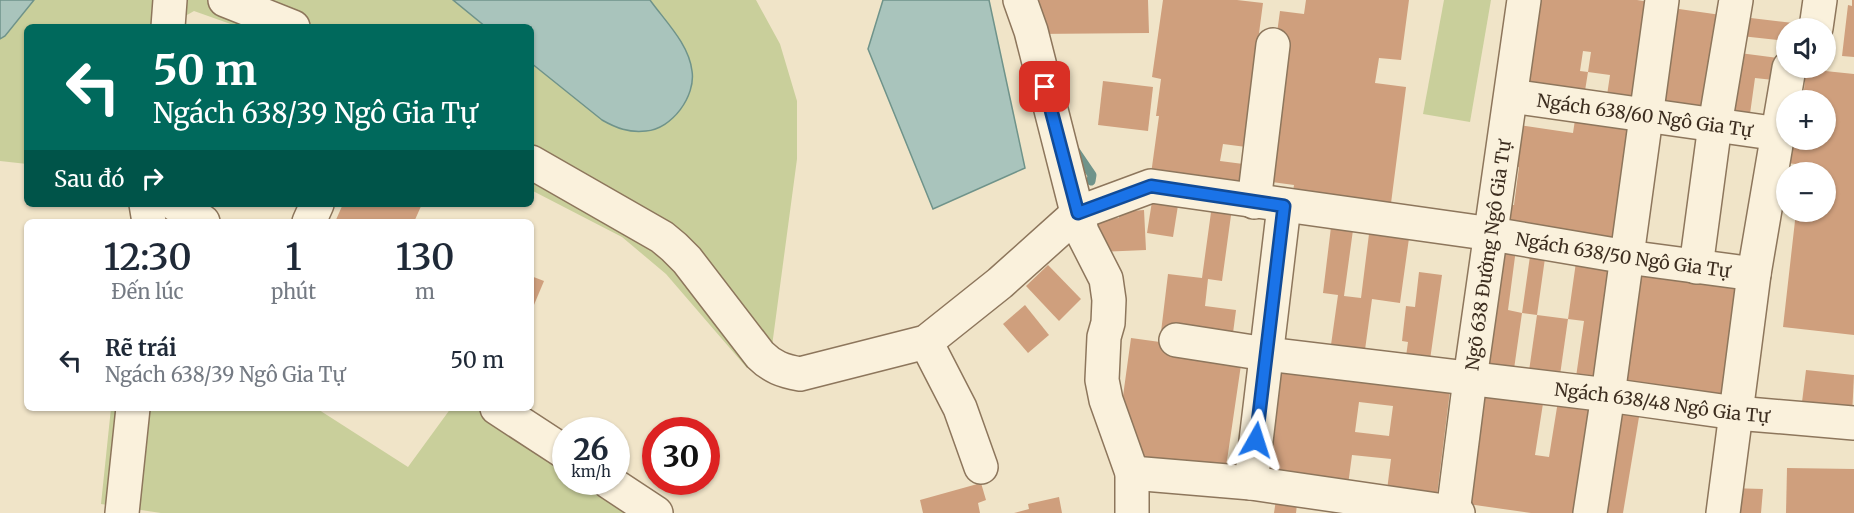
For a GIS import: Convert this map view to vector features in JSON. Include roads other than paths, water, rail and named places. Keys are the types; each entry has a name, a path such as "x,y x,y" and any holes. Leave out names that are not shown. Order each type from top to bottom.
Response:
{"street":[{"path":"168,24 170,0"},
{"path":"225,0 285,24"},
{"path":"1020,0 1031,31 1082,232 1106,279 1109,300 1102,380 1106,400 1132,473 1132,513"},
{"name":"Ngõ 638 Đường Ngô Gia Tự","path":"1453,513 1524,0"},
{"path":"1590,513 1648,115 1662,0"},
{"path":"1696,267 1715,124 1736,0"},
{"path":"1817,18 1820,0"},
{"path":"1251,483 1266,354 1273,45"},
{"name":"Ngách 638/60 Ngô Gia Tự","path":"1511,96 1776,134"},
{"path":"1723,513 1754,274 1776,150"},
{"path":"534,164 652,231 674,247 687,260 752,347 770,365 783,371 800,374 926,342 1000,283 1078,213"},
{"name":"Ngách 638/50 Ngô Gia Tự","path":"1078,213 1151,186 1754,274"},
{"path":"180,207 198,219"},
{"name":"Ngách 638/48 Ngô Gia Tự","path":"1176,340 1266,354 1608,395 1736,413 1854,423"},
{"path":"926,342 960,408 981,467"},
{"path":"122,513 133,411"},
{"path":"502,411 552,444"},
{"path":"1132,473 1251,483 1458,513"},
{"path":"629,495 656,513"}],"water":[{"path":"0,0 34,0 0,39"},
{"path":"453,0 650,0 676,33 686,51 692,71 690,91 673,118 656,129 628,131 618,128 602,120 534,65 534,24 482,24"},
{"path":"883,0 989,0 1025,168 933,209 868,49"}],"waterway":[{"path":"1073,147 1092,175 1091,181"}]}
